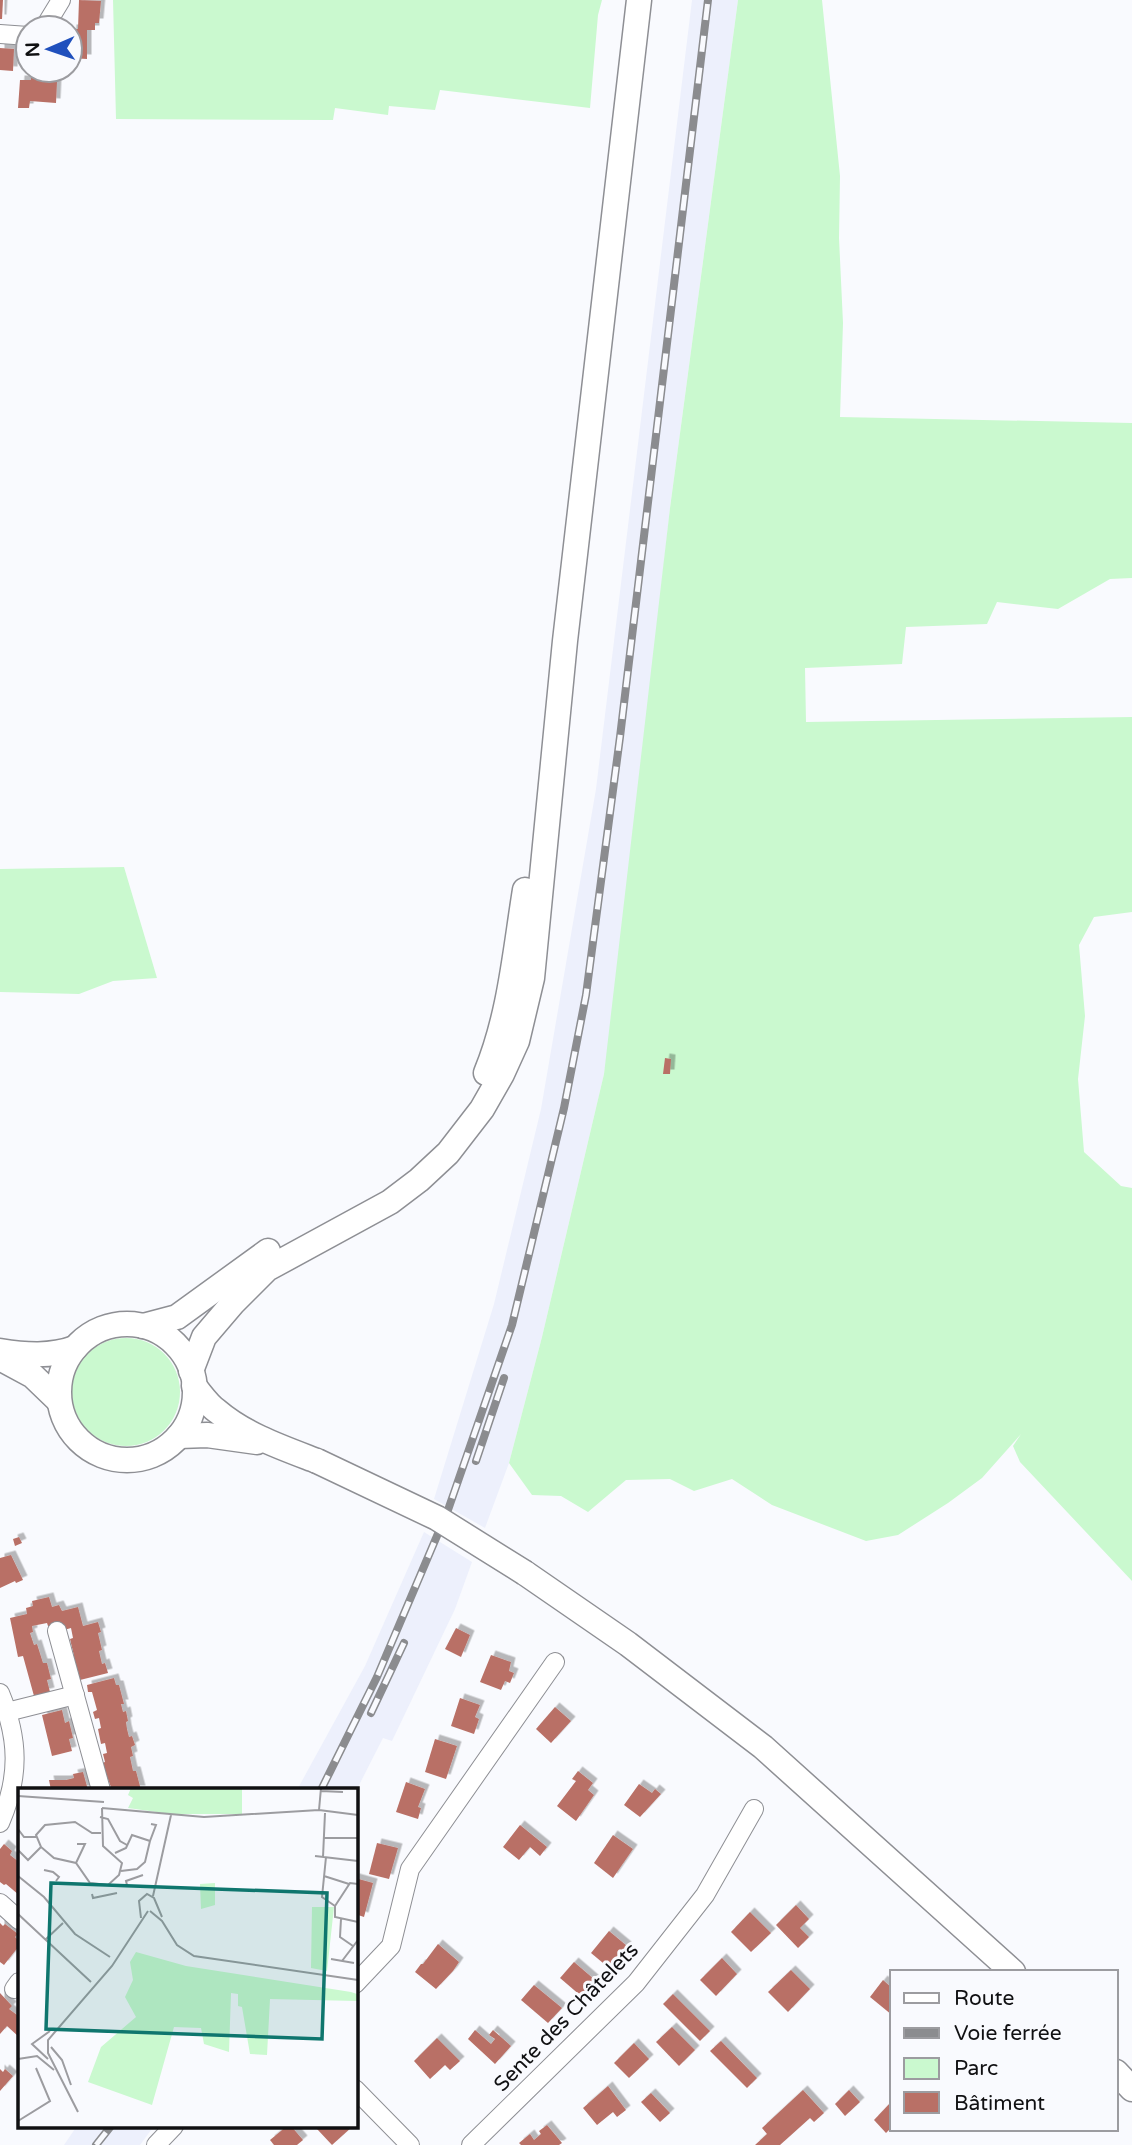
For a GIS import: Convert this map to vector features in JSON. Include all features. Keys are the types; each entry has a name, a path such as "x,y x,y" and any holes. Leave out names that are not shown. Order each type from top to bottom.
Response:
{"main road":[{"path":"639,0 565,640 532,978 524,1019 502,1074 472,1124 448,1153 419,1180 380,1208 286,1257 254,1280 204,1338 193,1378 192,1412 179,1436 166,1448 149,1457 125,1461 107,1458 91,1450 72,1434 59,1401 62,1372 75,1348 90,1335 108,1326 129,1324 160,1333 183,1354 193,1378 216,1411 275,1445 317,1461 437,1518 525,1573 657,1665 763,1747 1011,1970"},
{"path":"143,1326 177,1317 264,1253 352,1207 399,1178 442,1139 476,1093 495,1050 507,1007 565,640"},
{"path":"0,1351 40,1354 59,1353 75,1348"},
{"path":"0,1358 33,1376 59,1401"},
{"path":"179,1436 216,1436 275,1445"},
{"path":"1118,2074 1132,2090"}],"street":[{"path":"57,1630 100,1788"},
{"path":"357,1982 391,1946 410,1869 555,1662"},
{"path":"0,1693 15,1739 16,1765 8,1803 0,1823"},
{"path":"7,1712 75,1695"},
{"name":"Sente des Châtelets","path":"471,2145 636,1983 705,1895 754,1809"},
{"path":"0,1903 18,1919"},
{"path":"357,2091 410,2145"},
{"path":"156,2145 172,2128"}],"shaded area":[{"path":"692,0 738,0 670,508 620,971 604,1074 542,1337 509,1463 485,1528 434,1499 494,1304 541,1109 596,789"},
{"path":"424,1532 472,1562 455,1609 392,1741 383,1738 357,1789 298,1788 365,1666"},
{"path":"76,2128 153,2128 140,2145 64,2145"}],"green space":[{"path":"113,0 602,0 598,15 590,108 440,90 435,110 389,106 388,115 335,108 333,120 116,119"},
{"path":"738,0 822,0 840,176 839,238 843,323 840,417 1132,423 1132,578 1110,579 1058,609 997,602 987,624 906,627 902,664 805,668 806,722 1132,717 1132,912 1094,917 1079,945 1085,1016 1078,1079 1084,1152 1121,1186 1132,1188 1132,1581 1020,1462 1013,1446 1021,1434 982,1478 948,1503 898,1535 866,1541 772,1505 732,1479 694,1491 670,1479 626,1480 588,1512 561,1496 532,1495 509,1463 542,1337 604,1074 670,508"},
{"path":"124,867 157,978 113,981 79,994 0,992 0,869"},
{"path":"126,1338 147,1342 164,1354 176,1371 180,1392 176,1413 164,1430 147,1442 126,1446 105,1442 88,1430 76,1413 72,1392 76,1371 88,1354 105,1342"}],"building":[{"path":"0,0 3,0 2,19 0,19"},
{"path":"79,0 101,1 99,23 95,23 95,30 87,30 87,59 84,59 84,14 79,14"},
{"path":"0,48 14,49 13,71 0,70"},
{"path":"20,84 57,84 56,103 30,101 29,108 18,108"},
{"path":"665,1058 671,1059 670,1074 663,1074"},
{"path":"19,1537 22,1543 15,1546 13,1539"},
{"path":"11,1555 23,1580 0,1588 0,1558"},
{"path":"49,1597 52,1607 59,1605 62,1611 78,1607 83,1626 98,1622 102,1650 99,1651 102,1664 105,1663 108,1673 80,1680 78,1671 74,1672 71,1657 74,1656 70,1639 73,1638 71,1628 64,1630 63,1625 48,1626 47,1623 32,1626 33,1632 30,1633 34,1645 37,1644 43,1663 47,1663 51,1679 47,1680 50,1692 34,1696 23,1656 18,1657 10,1618 27,1614 26,1608 33,1606 32,1601"},
{"path":"456,1628 470,1635 461,1657 445,1649"},
{"path":"491,1655 511,1662 509,1671 514,1673 510,1683 505,1681 501,1690 480,1682"},
{"path":"114,1678 116,1685 119,1685 129,1737 132,1736 135,1745 131,1747 133,1756 130,1757 140,1788 111,1788 102,1763 105,1762 103,1754 107,1753 105,1743 101,1744 99,1718 95,1719 93,1712 97,1710 87,1685"},
{"path":"460,1698 480,1705 475,1717 479,1719 474,1734 451,1726"},
{"path":"555,1707 571,1721 551,1743 536,1729"},
{"path":"62,1710 65,1723 69,1721 73,1738 69,1739 72,1751 52,1756 42,1715"},
{"path":"435,1739 457,1746 446,1779 425,1772"},
{"path":"578,1771 593,1783 588,1790 594,1795 576,1821 557,1806 576,1781 572,1779"},
{"path":"83,1772 87,1788 51,1788 49,1780 74,1778 73,1774"},
{"path":"406,1782 425,1789 418,1807 421,1808 418,1819 396,1812"},
{"path":"639,1784 652,1793 655,1789 661,1794 640,1817 624,1805"},
{"path":"520,1825 547,1847 540,1856 530,1847 519,1860 503,1847"},
{"path":"613,1835 633,1849 613,1878 594,1863"},
{"path":"377,1843 398,1848 389,1879 369,1874"},
{"path":"4,1844 12,1851 10,1855 18,1861 18,1894 0,1882 0,1849"},
{"path":"357,1879 373,1883 364,1917 357,1915"},
{"path":"796,1905 809,1919 800,1928 809,1937 798,1948 776,1925"},
{"path":"750,1912 771,1933 751,1952 731,1932"},
{"path":"0,1923 18,1934 15,1937 18,1947 4,1965 0,1962"},
{"path":"609,1931 627,1946 609,1968 591,1953"},
{"path":"438,1944 459,1962 436,1989 415,1972"},
{"path":"722,1958 737,1974 716,1996 700,1980"},
{"path":"574,1962 595,1980 581,1996 560,1978"},
{"path":"791,1970 810,1989 788,2012 768,1992"},
{"path":"883,1980 890,1986 890,2013 870,1997"},
{"path":"534,1985 562,2008 548,2023 521,2000"},
{"path":"0,1993 12,2006 9,2009 18,2014 18,2036 7,2026 0,2034"},
{"path":"673,1994 710,2031 700,2041 663,2004"},
{"path":"672,2027 695,2050 679,2066 656,2042"},
{"path":"475,2030 491,2044 495,2039 489,2035 493,2030 511,2046 495,2064 468,2039"},
{"path":"437,2038 460,2061 450,2070 445,2065 430,2079 414,2061"},
{"path":"721,2041 757,2078 747,2088 710,2051"},
{"path":"634,2043 649,2059 629,2078 614,2063"},
{"path":"0,2069 3,2072 5,2069 13,2076 0,2091"},
{"path":"608,2086 626,2110 617,2117 613,2112 597,2125 583,2108"},
{"path":"803,2090 824,2113 814,2122 810,2118 780,2145 755,2145 767,2134 762,2128"},
{"path":"849,2090 860,2102 845,2116 835,2104"},
{"path":"651,2093 670,2113 660,2122 641,2102"},
{"path":"890,2103 890,2129 886,2133 874,2120"},
{"path":"547,2125 562,2143 519,2143 530,2134 534,2140 541,2134 539,2131"},
{"path":"285,2128 293,2128 303,2140 297,2145 274,2145 270,2140"},
{"path":"318,2128 351,2128 332,2145"}],"railway":[{"path":"322,1788 377,1677 448,1510 512,1325 564,1108 586,995 620,737 708,0"},
{"path":"476,1461 504,1378"},
{"path":"371,1713 404,1643"},
{"path":"96,2145 109,2128"}]}
